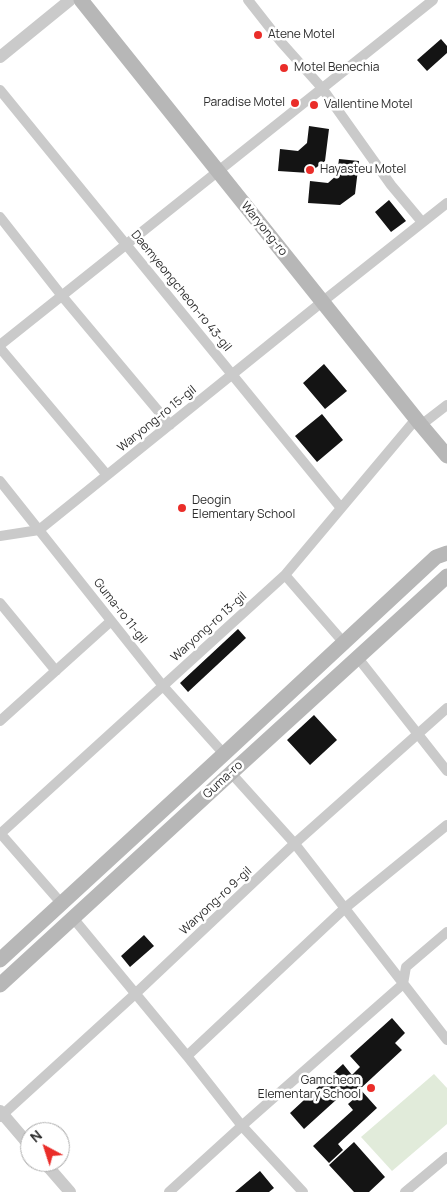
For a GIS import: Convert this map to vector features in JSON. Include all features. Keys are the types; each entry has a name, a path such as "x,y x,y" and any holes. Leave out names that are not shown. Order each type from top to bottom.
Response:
{"main road":[{"name":"Waryong-ro","path":"81,0 447,456"},
{"name":"Guma-ro","path":"0,960 436,557 447,553"},
{"name":"Guma-ro","path":"0,985 447,576"}],"street":[{"path":"0,57 70,0"},
{"path":"248,0 281,42 322,88 391,185 422,222"},
{"path":"107,476 0,347 126,244 433,0"},
{"name":"Daemyeongcheon-ro 43-gil","path":"0,90 341,508"},
{"name":"Waryong-ro 15-gil","path":"0,536 39,530 447,203"},
{"path":"0,218 62,296 170,425"},
{"name":"Waryong-ro 13-gil","path":"0,834 285,575 341,508 418,422 447,404"},
{"name":"Guma-ro 11-gil","path":"0,480 163,686 224,754"},
{"path":"285,575 344,643"},
{"path":"0,603 56,671"},
{"path":"0,721 111,621"},
{"path":"358,658 447,771"},
{"name":"Waryong-ro 9-gil","path":"1,1114 135,994 295,844 447,708"},
{"path":"231,772 295,844 447,1040"},
{"path":"187,1056 344,908 447,825"},
{"path":"0,834 62,904"},
{"path":"73,918 242,1126 303,1192"},
{"path":"168,1192 403,984 406,967 447,932"},
{"path":"1,1114 20,1135"},
{"path":"405,1192 447,1157"},
{"path":"53,1172 70,1192"}],"green space":[{"path":"434,1074 447,1088 447,1124 392,1171 361,1137"}],"building":[{"path":"441,39 447,46 447,53 427,71 417,60"},
{"path":"309,126 329,129 325,161 309,173 278,171 280,149 298,151 307,143"},
{"path":"339,159 359,161 355,194 340,205 308,203 310,181 328,183 337,175"},
{"path":"389,200 406,221 391,232 375,212"},
{"path":"324,364 347,391 325,409 303,383"},
{"path":"322,414 343,440 317,462 295,436"},
{"path":"238,629 246,638 188,692 180,683"},
{"path":"314,715 337,740 310,765 287,740"},
{"path":"144,935 154,946 130,967 121,956"},
{"path":"392,1018 405,1033 395,1043 402,1050 360,1089 377,1108 338,1144 343,1150 329,1163 313,1146 353,1110 348,1104 355,1098 347,1090 304,1129 290,1113 343,1064 352,1075 360,1067 350,1056"},
{"path":"354,1142 385,1177 369,1192 354,1192 329,1165"},
{"path":"260,1171 274,1188 269,1192 235,1192"}],"place":[{"name":"Atene Motel","path":"258,35"},
{"name":"Motel Benechia","path":"284,68"},
{"name":"Paradise Motel","path":"295,103"},
{"name":"Vallentine Motel","path":"314,105"},
{"name":"Hayasteu Motel","path":"310,170"},
{"name":"Deogin Elementary School","path":"182,508"},
{"name":"Gamcheon Elementary School","path":"371,1088"}]}
